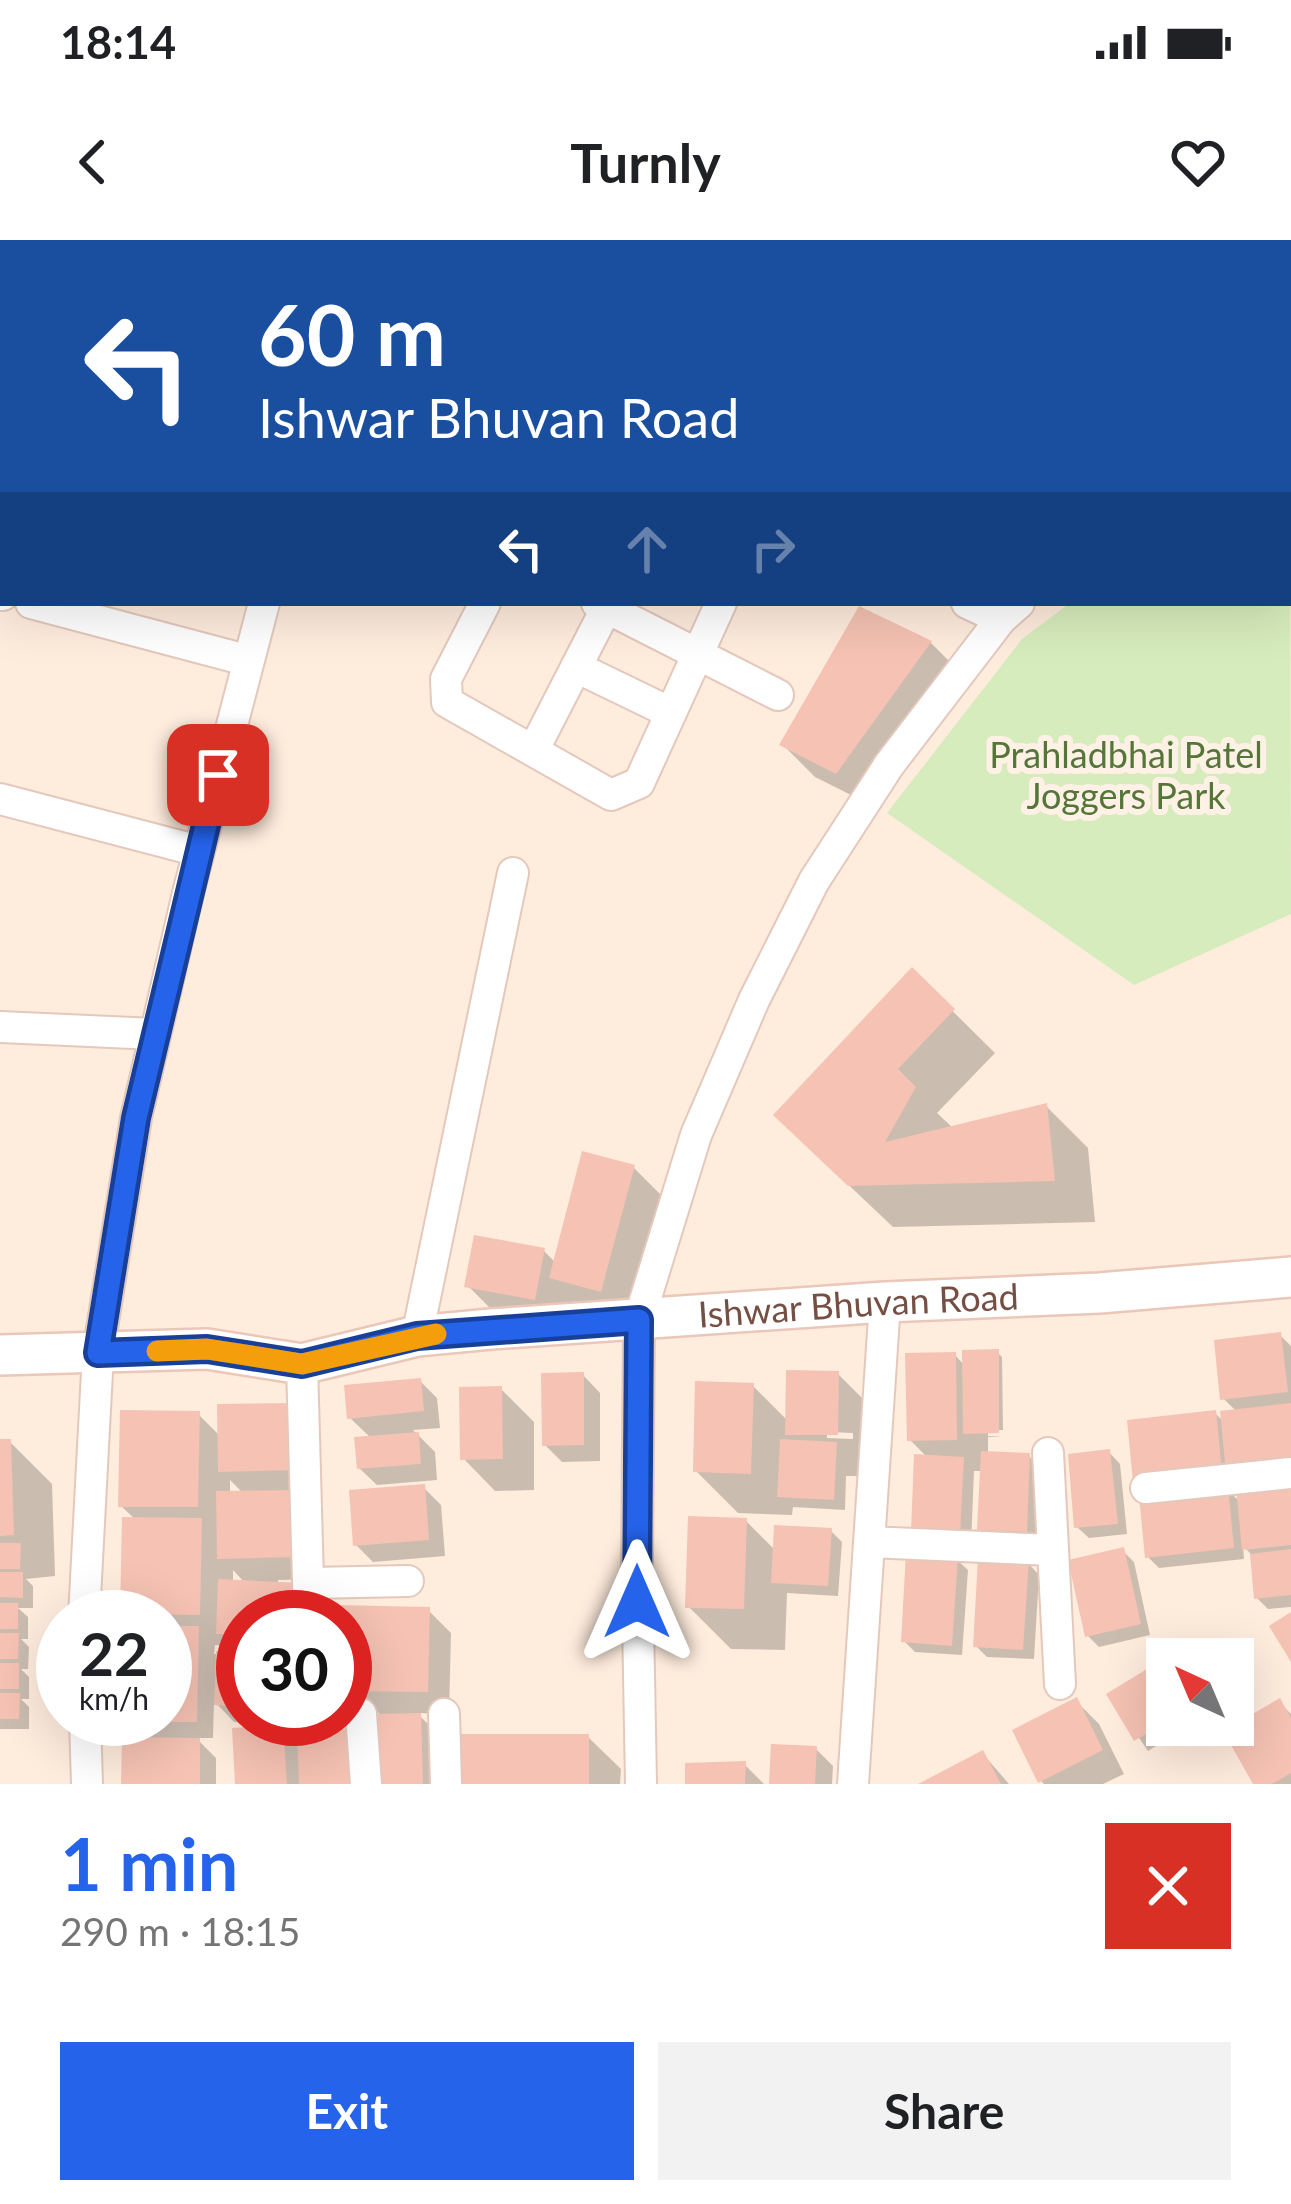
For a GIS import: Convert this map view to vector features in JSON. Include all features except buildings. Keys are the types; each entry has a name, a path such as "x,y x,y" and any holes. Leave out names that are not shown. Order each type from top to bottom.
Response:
{"street":[{"path":"42,606 246,660"},
{"path":"85,1590 98,1353 136,1118 263,606"},
{"path":"482,606 446,679 447,702 610,795 639,783 720,606"},
{"path":"532,751 604,606"},
{"path":"606,606 778,695"},
{"path":"641,1784 639,1320 696,1135 754,1000 814,881 889,765 1010,611"},
{"path":"577,667 671,713"},
{"path":"0,799 199,850"},
{"path":"417,1336 513,873"},
{"path":"0,1027 155,1034"},
{"name":"Ishwar Bhuvan Road","path":"0,1355 207,1349 302,1364 417,1336 1291,1277"},
{"path":"853,1784 885,1302"},
{"path":"302,1364 310,1590"},
{"path":"1048,1453 1060,1684"},
{"path":"1146,1488 1291,1473"},
{"path":"869,1542 1053,1550"},
{"path":"310,1583 408,1582"},
{"path":"444,1714 446,1784"},
{"path":"86,1746 87,1784"},
{"path":"364,1746 366,1784"}],"green space":[{"name":"Prahladbhai Patel Joggers Park","path":"1066,606 1290,606 1291,914 1134,985 887,813 1022,639"}],"slow traffic":[{"path":"157,1351 207,1349 302,1364 436,1334"}],"route":[{"path":"218,775 136,1118 98,1353 207,1349 302,1364 417,1336 639,1320 637,1602"}]}
